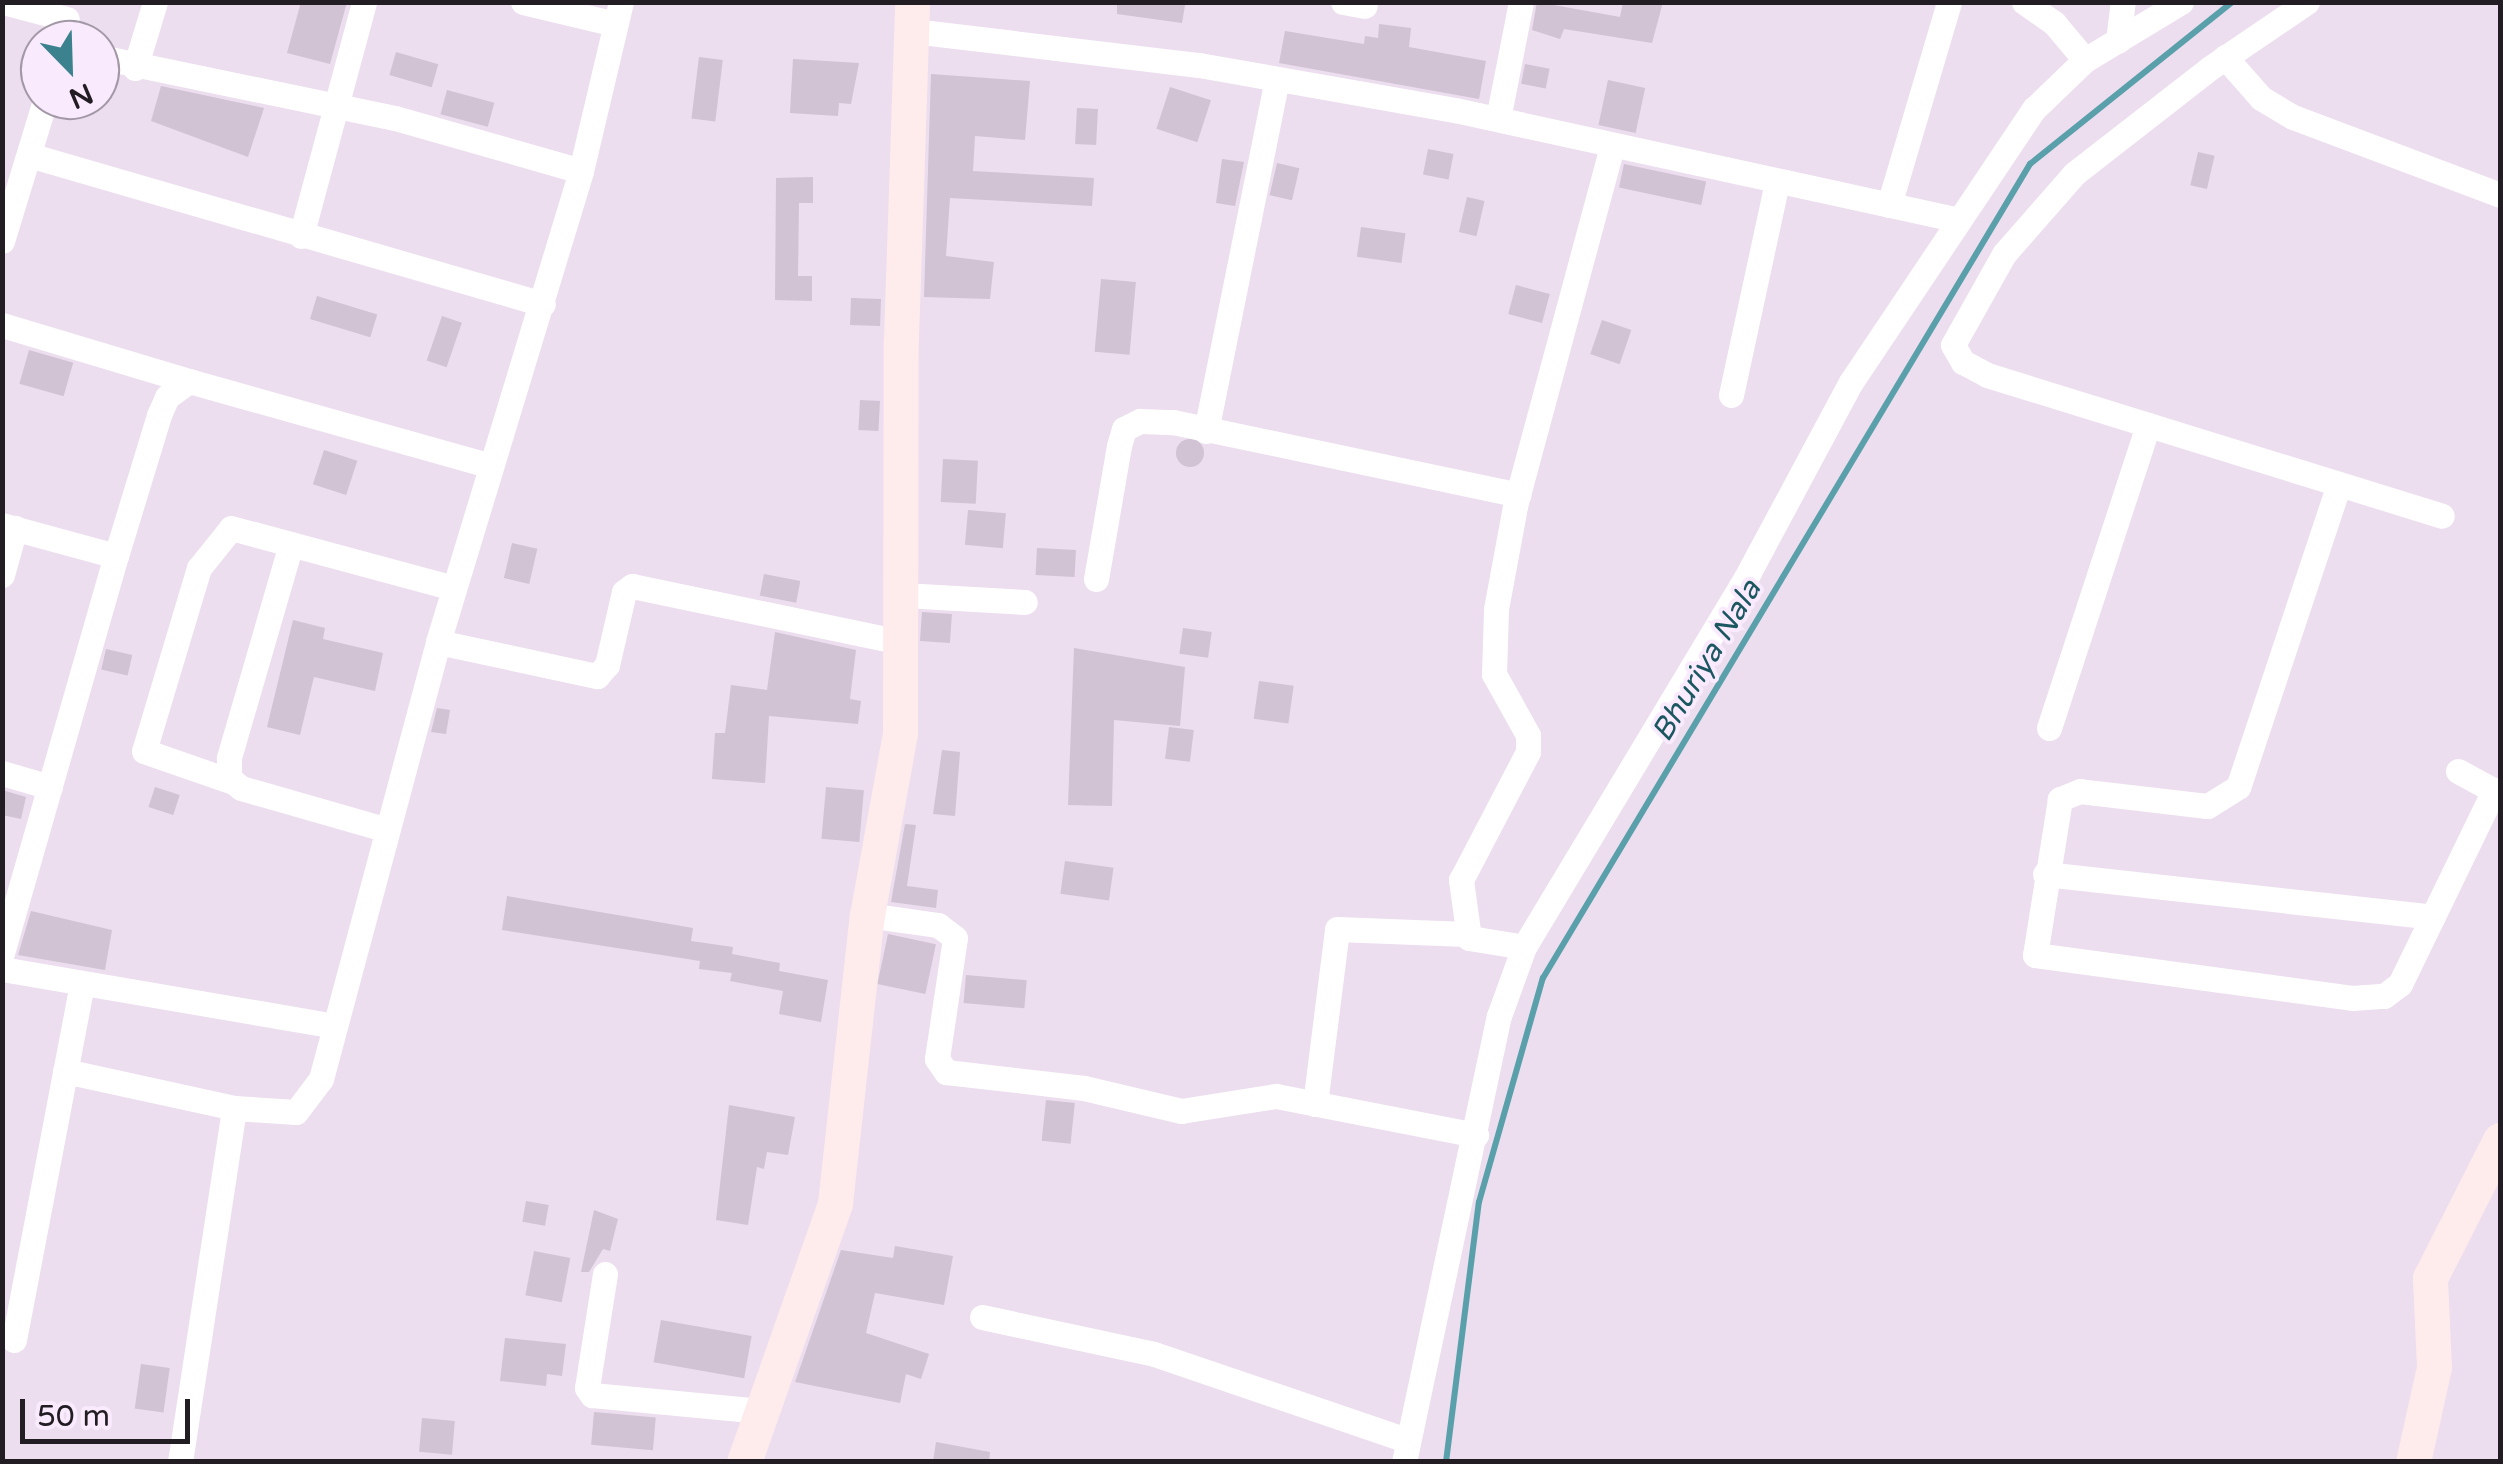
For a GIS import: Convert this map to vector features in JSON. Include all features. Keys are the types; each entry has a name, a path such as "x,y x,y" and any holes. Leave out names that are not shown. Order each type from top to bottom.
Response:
{"street":[{"path":"135,68 154,2"},
{"path":"301,236 364,2"},
{"path":"65,1070 285,1116 306,1107 321,1080 384,829 491,466 544,304 581,171 618,13 523,2"},
{"path":"1498,119 1521,2"},
{"path":"1889,204 1949,2"},
{"path":"2024,2 2054,24 2085,60"},
{"path":"2118,40 2124,2"},
{"path":"982,1317 1154,1354 1406,1451 1499,1016 1524,946 1749,572 1851,382 2034,109 2085,60 2182,2"},
{"path":"2307,2 2225,58 2074,174 2004,254 1954,334 1956,355 1987,375 2442,516"},
{"path":"9,3 64,20"},
{"path":"744,1462 835,1203 867,914 900,733 904,643 901,339 913,17 1498,119 1959,220"},
{"path":"2225,58 2261,98 2293,116 2500,196"},
{"path":"120,63 338,105 581,171"},
{"path":"1206,431 1277,79"},
{"path":"2,241 39,120"},
{"path":"1466,934 1461,880 1530,746 1498,684 1492,650 1518,495 1612,147"},
{"path":"29,155 544,304"},
{"path":"1731,395 1777,182"},
{"path":"2,325 491,466"},
{"path":"2,952 158,415 167,397 189,381"},
{"path":"1096,579 1124,429 1140,421 1518,495"},
{"path":"2049,728 2148,425"},
{"path":"2339,484 2238,787 2207,806 2066,794 2054,810 2035,949 2040,960 2352,998 2384,996 2400,984 2497,792 2458,771"},
{"path":"2,575 9,527 116,556"},
{"path":"384,829 144,750 199,568 231,528 454,588"},
{"path":"232,782 228,758 291,544"},
{"path":"438,642 597,676 607,665 624,592 632,586 904,643"},
{"path":"903,595 1025,602"},
{"path":"2,773 50,787"},
{"path":"2045,874 2432,917"},
{"path":"867,914 938,926 956,938 937,1060 946,1072 1084,1088 1180,1111 1260,1095 1476,1135"},
{"path":"1314,1104 1337,929 1466,934 1475,942 1524,946"},
{"path":"2,969 335,1026"},
{"path":"14,1340 82,984"},
{"path":"180,1462 234,1108"},
{"path":"2413,1462 2434,1368 2435,1261 2500,1140"},
{"path":"605,1274 587,1388 592,1395 760,1411"}],"building":[{"path":"301,2 347,2 330,64 287,53"},
{"path":"1117,2 1185,5 1182,23 1117,14"},
{"path":"1537,2 1620,17 1623,2 1663,2 1652,43 1564,29 1560,39 1532,30"},
{"path":"1379,24 1411,28 1409,47 1486,61 1479,99 1279,63 1285,31 1364,44 1365,36 1378,38"},
{"path":"396,52 438,64 432,87 389,75"},
{"path":"699,57 723,60 715,121 691,119"},
{"path":"793,59 859,63 851,104 839,103 838,116 790,113"},
{"path":"1525,64 1550,69 1546,88 1521,84"},
{"path":"931,74 1030,81 1025,140 975,136 973,171 1094,178 1092,206 950,198 946,256 994,262 990,299 924,297"},
{"path":"1608,80 1645,88 1636,133 1598,125"},
{"path":"161,86 264,108 248,157 151,121"},
{"path":"1170,87 1211,100 1197,142 1156,129"},
{"path":"447,90 494,103 488,127 441,114"},
{"path":"1077,108 1098,109 1096,145 1075,144"},
{"path":"1428,149 1454,154 1449,179 1423,175"},
{"path":"2198,152 2215,156 2207,189 2190,185"},
{"path":"1222,159 1244,162 1235,206 1216,203"},
{"path":"1277,163 1299,168 1292,200 1270,195"},
{"path":"1624,164 1706,181 1701,205 1619,187"},
{"path":"813,177 813,203 799,203 798,276 812,276 812,301 775,300 776,178"},
{"path":"1467,197 1485,201 1476,236 1459,232"},
{"path":"1361,227 1406,233 1401,263 1357,257"},
{"path":"1101,279 1136,282 1130,355 1095,352"},
{"path":"1516,285 1550,294 1542,323 1508,314"},
{"path":"317,296 377,314 370,337 310,319"},
{"path":"851,298 881,299 880,326 850,325"},
{"path":"442,316 462,323 447,367 427,360"},
{"path":"1602,320 1631,330 1620,364 1590,354"},
{"path":"29,350 73,363 64,396 19,384"},
{"path":"860,400 880,401 878,431 858,430"},
{"path":"1190,439 1200,443 1204,453 1200,463 1190,467 1180,463 1176,453 1180,443"},
{"path":"324,450 357,461 346,495 313,484"},
{"path":"943,459 978,461 976,504 941,502"},
{"path":"968,510 1006,513 1003,548 965,545"},
{"path":"512,543 537,549 529,584 504,578"},
{"path":"1037,548 1076,550 1075,577 1036,575"},
{"path":"764,574 800,581 796,603 760,596"},
{"path":"922,612 952,614 950,643 920,641"},
{"path":"293,620 325,628 323,639 383,653 375,691 314,677 300,735 267,727"},
{"path":"1183,628 1212,632 1208,658 1179,654"},
{"path":"775,632 856,650 850,699 861,701 858,724 769,716 765,783 712,779 715,733 725,733 731,685 767,690"},
{"path":"1074,648 1185,667 1180,726 1114,720 1112,806 1068,805"},
{"path":"106,649 132,655 128,676 101,669"},
{"path":"1259,681 1294,686 1288,724 1254,719"},
{"path":"437,708 450,710 446,734 431,732"},
{"path":"1169,727 1194,730 1190,762 1165,759"},
{"path":"942,750 960,752 955,816 933,814"},
{"path":"155,787 180,795 173,815 149,807"},
{"path":"826,787 864,790 859,842 821,839"},
{"path":"2,790 26,797 21,819 2,815"},
{"path":"905,824 916,825 907,886 938,890 936,908 891,902"},
{"path":"1065,861 1114,868 1109,900 1060,894"},
{"path":"507,896 693,928 691,941 733,947 732,954 780,963 779,971 828,980 821,1022 779,1014 783,991 730,981 732,973 699,969 700,961 502,930"},
{"path":"31,911 112,930 105,970 18,955"},
{"path":"888,934 936,944 925,994 877,984"},
{"path":"966,975 1027,980 1024,1008 964,1003"},
{"path":"1046,1100 1075,1103 1071,1144 1042,1141"},
{"path":"729,1105 795,1117 788,1155 767,1152 764,1169 757,1167 748,1225 716,1220"},
{"path":"526,1201 549,1205 545,1226 522,1222"},
{"path":"594,1210 618,1219 610,1251 603,1249 589,1272 581,1272"},
{"path":"895,1246 953,1256 944,1305 875,1293 866,1333 929,1354 921,1379 906,1374 900,1403 795,1382 841,1250 893,1258"},
{"path":"534,1251 570,1258 562,1302 525,1295"},
{"path":"661,1320 752,1336 744,1378 654,1362"},
{"path":"505,1338 566,1344 562,1376 547,1374 546,1386 500,1381"},
{"path":"141,1364 170,1368 163,1413 135,1409"},
{"path":"594,1412 656,1417 653,1450 591,1445"},
{"path":"422,1418 455,1421 452,1455 419,1452"},
{"path":"936,1442 990,1452 989,1462 933,1462"}],"waterway":[{"name":"Bhuriya Nala","path":"1446,1462 1479,1202 1543,978 2030,164 2232,2"}]}
